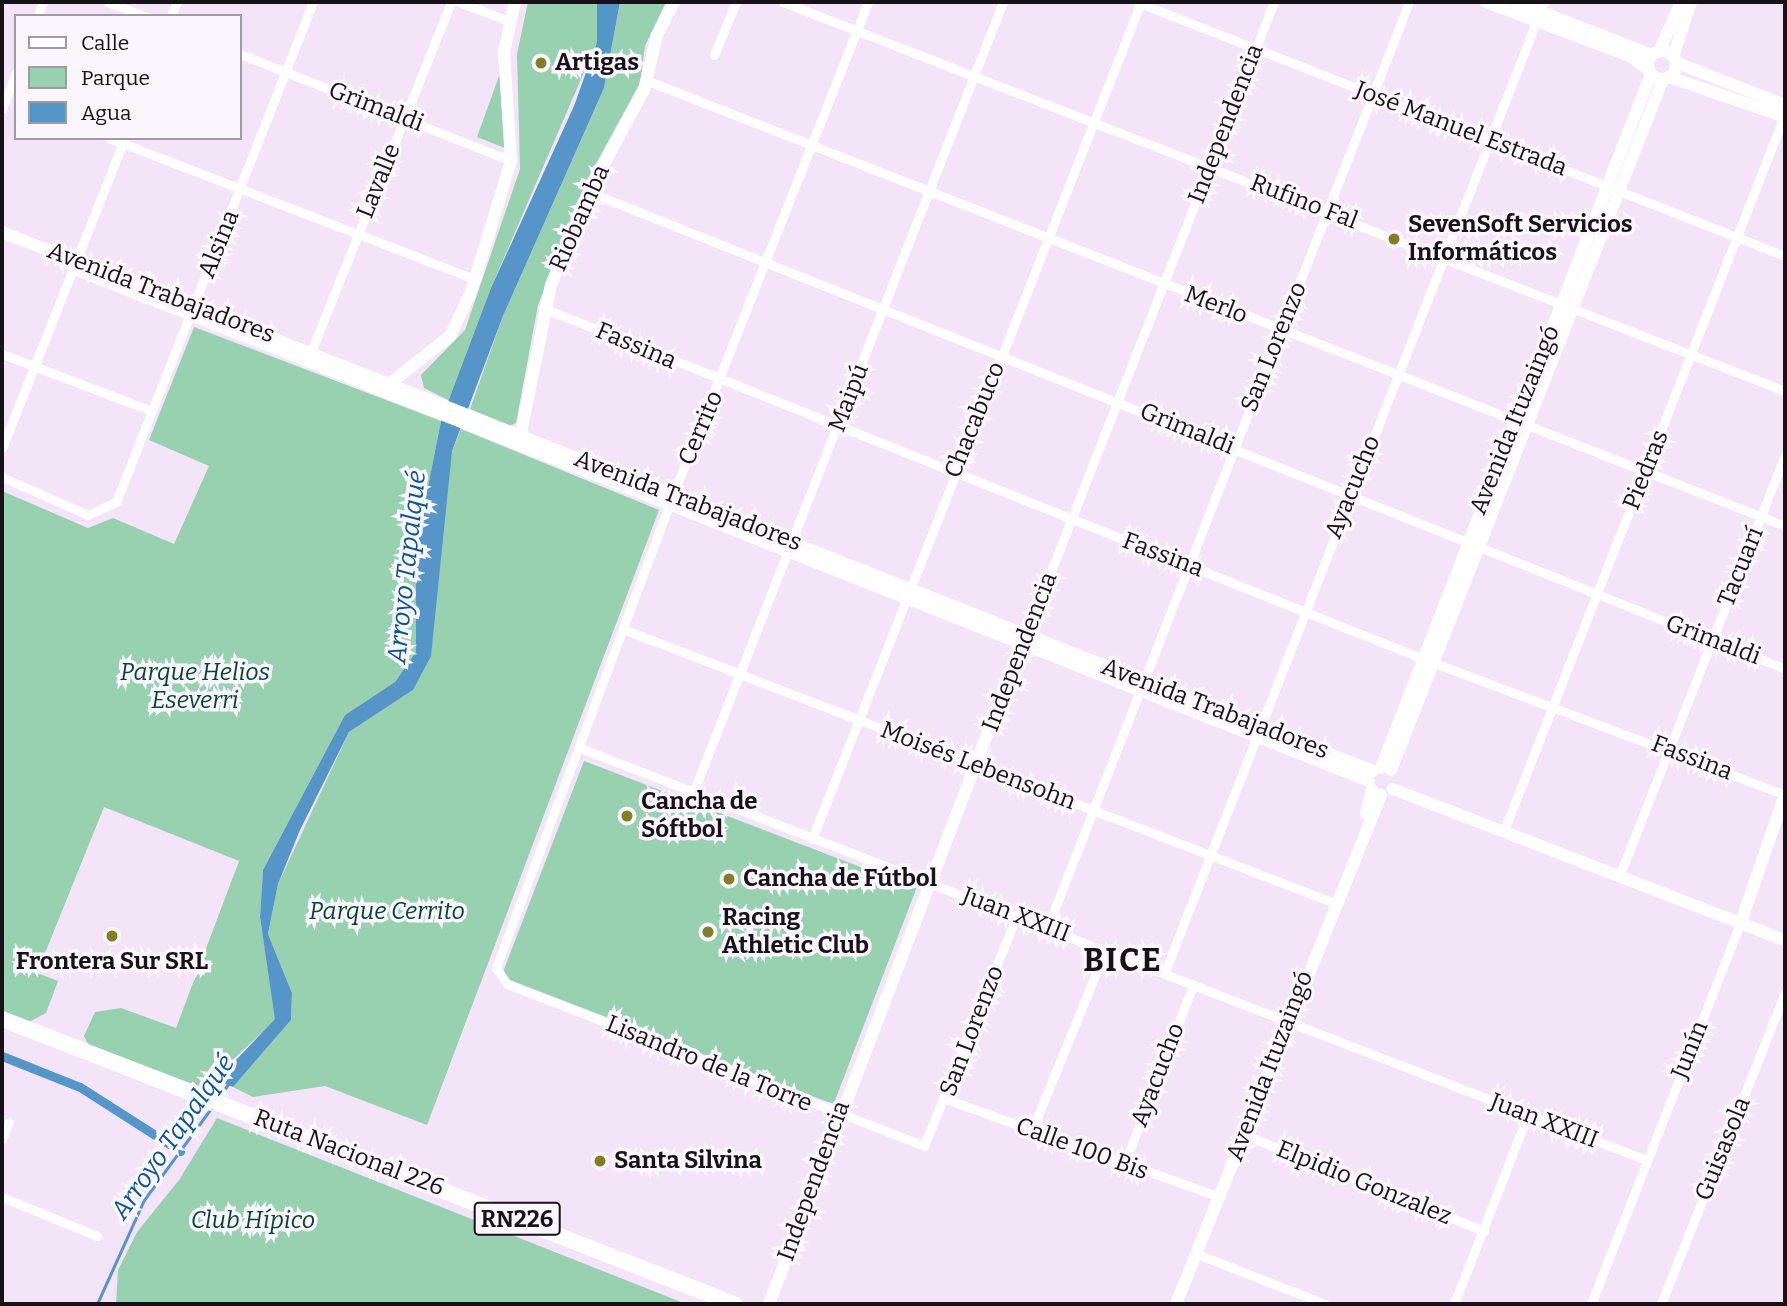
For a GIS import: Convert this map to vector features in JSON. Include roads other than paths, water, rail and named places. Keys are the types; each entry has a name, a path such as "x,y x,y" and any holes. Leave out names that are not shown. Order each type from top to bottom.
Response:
{"highway":[{"name":"Ruta Nacional 226","path":"2,1019 734,1304"}],"main road":[{"path":"387,386 455,328 475,279 511,161 505,52 509,20 515,2"},
{"name":"Riobamba","path":"519,440 543,308 589,192 648,81 657,35 674,2"},
{"path":"1486,2 1540,12 1649,72 1785,113"},
{"path":"1516,2 1674,60 1785,113"},
{"path":"1655,54 1681,2"},
{"path":"1674,60 1691,2"},
{"name":"Avenida Ituzaingó","path":"1176,1304 1245,1135 1285,1023 1364,828 1426,660 1613,188 1655,54"},
{"name":"Avenida Ituzaingó","path":"1613,188 1674,60"},
{"name":"Avenida Trabajadores","path":"2,232 76,265 423,398 495,431 1785,940"},
{"name":"Avenida Trabajadores","path":"2,240 76,265"},
{"path":"423,398 413,374 424,356"},
{"name":"Independencia","path":"769,1304 838,1116 1024,640"},
{"name":"Junín","path":"1741,922 1785,795"}],"street":[{"path":"108,2 140,14"},
{"name":"Alsina","path":"2,477 96,516 116,502 241,192 313,2"},
{"name":"Lavalle","path":"310,355 452,2"},
{"path":"459,2 509,20"},
{"path":"714,55 736,2"},
{"name":"Rufino Fal","path":"783,2 1328,210 1785,391"},
{"name":"Cerrito","path":"498,975 497,961 580,748 671,500 868,2"},
{"name":"Maipú","path":"693,793 1003,2"},
{"name":"José Manuel Estrada","path":"1139,2 1785,256"},
{"name":"Chacabuco","path":"812,839 954,472 1096,120 1139,2"},
{"name":"Independencia","path":"1024,640 1274,2"},
{"name":"San Lorenzo","path":"1048,926 1409,2"},
{"name":"Ayacucho","path":"1164,974 1256,730 1491,142 1540,12"},
{"name":"Grimaldi","path":"242,55 511,161"},
{"path":"2,109 14,79"},
{"name":"Merlo","path":"648,81 1047,240 1785,526"},
{"name":"Piedras","path":"1505,828 1785,113"},
{"path":"2,448 124,141 241,192 356,237 475,279"},
{"name":"Grimaldi","path":"589,192 882,311 1352,492 1597,595 1785,669"},
{"name":"Fassina","path":"543,308 720,381 1304,609 1426,660 1669,749 1785,795"},
{"path":"2,354 152,411"},
{"name":"Tacuarí","path":"1620,874 1785,455"},
{"name":"Moisés Lebensohn","path":"623,629 1332,902"},
{"name":"Juan XXIII","path":"580,748 812,839 1048,926 1285,1023 1527,1117 1646,1160"},
{"name":"San Lorenzo","path":"924,1146 946,1099 1017,915"},
{"name":"Junín","path":"1591,1304 1741,922"},
{"path":"1032,1130 1105,951"},
{"name":"Lisandro de la Torre","path":"498,975 507,984 838,1116 924,1146"},
{"name":"Ayacucho","path":"1124,1165 1193,985"},
{"name":"Guisasola","path":"1661,1304 1785,993"},
{"name":"Calle 100 Bis","path":"946,1099 1124,1165 1220,1197"},
{"path":"1454,1304 1527,1117"},
{"path":"2,1139 9,1122"},
{"name":"Elpidio Gonzalez","path":"1245,1135 1484,1231"},
{"path":"2,1197 97,1236"},
{"path":"1197,1254 1325,1304"}],"water":[{"path":"597,2 620,2 604,88 503,316 452,451 431,656 413,690 349,732 300,830 278,884 268,934 292,993 291,1020 233,1087 217,1080 275,1019 260,917 263,870 345,715 395,682 416,652 416,547 441,421 491,288 574,106 597,42"}],"waterway":[{"path":"2,1056 80,1087 180,1151"},
{"name":"Arroyo Tapalqué","path":"220,1096 228,1084"},
{"name":"Arroyo Tapalqué","path":"97,1304 144,1200 212,1107"}],"place":[{"name":"Artigas","path":"541,63"},
{"name":"SevenSoft Servicios Informáticos","path":"1394,239"},
{"name":"Cancha de Sóftbol","path":"627,816"},
{"name":"Cancha de Fútbol","path":"729,879"},
{"name":"Racing Athletic Club","path":"708,932"},
{"name":"Frontera Sur SRL","path":"112,936"},
{"name":"Santa Silvina","path":"600,1161"}],"district":[{"name":"BICE","path":"1123,960"}],"park label":[{"name":"Parque Helios Eseverri","path":"195,687"},
{"name":"Parque Cerrito","path":"387,912"},
{"name":"Club Hípico","path":"253,1221"}]}
